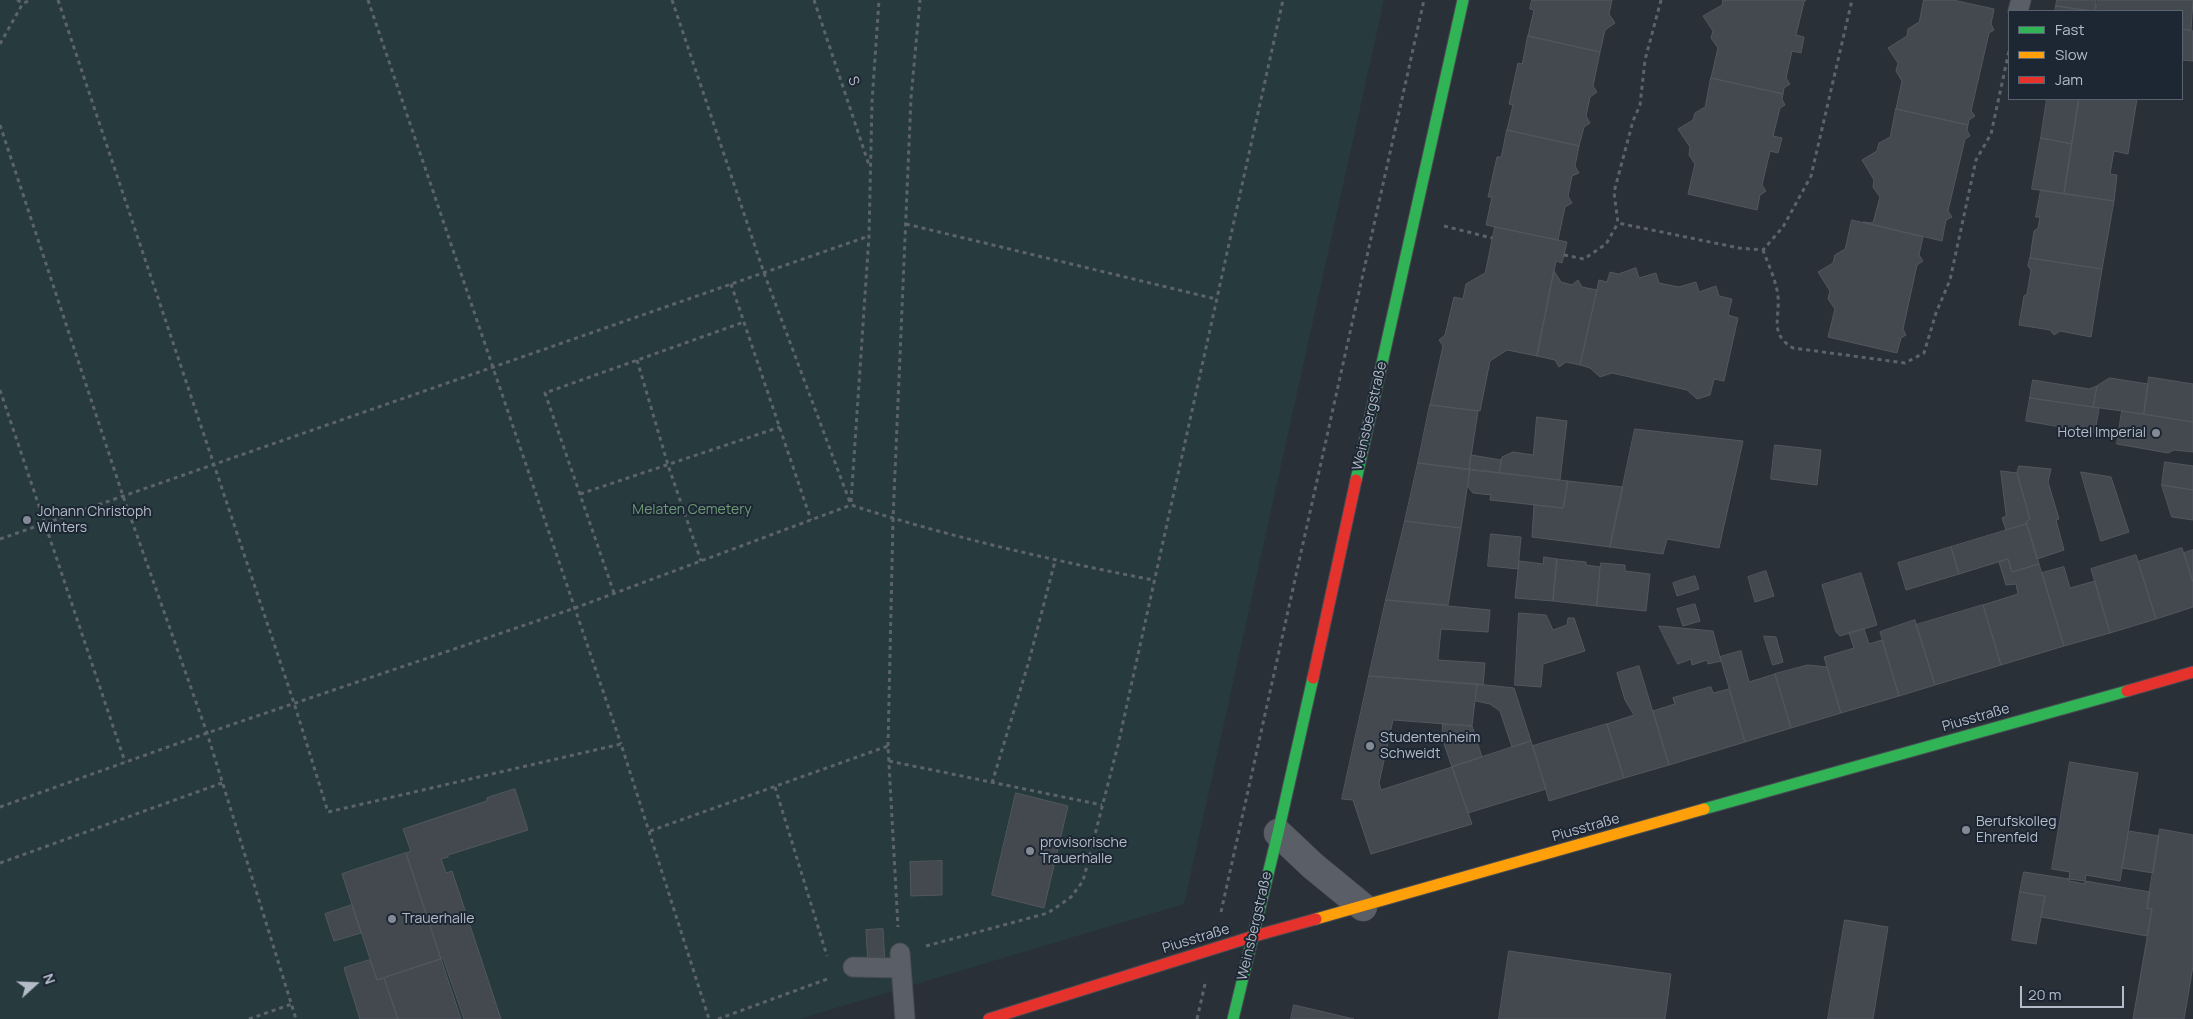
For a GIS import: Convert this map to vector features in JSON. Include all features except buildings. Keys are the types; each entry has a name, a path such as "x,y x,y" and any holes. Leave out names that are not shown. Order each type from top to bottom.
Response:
{"street":[{"name":"Weinsbergstraße","path":"1233,1019 1251,937 1278,833 1463,0"},
{"name":"Piusstraße","path":"989,1019 1251,937 2193,672"},
{"path":"1278,833 1313,866 1363,907"}],"lane":[{"path":"853,968 900,961 905,1019"}],"path":[{"path":"17,0 23,3"},
{"path":"0,44 23,3 32,0"},
{"path":"58,0 294,703 328,812 621,744"},
{"path":"368,0 621,744 709,1019"},
{"path":"672,0 764,273 851,505"},
{"name":"S","path":"814,0 871,169"},
{"path":"851,505 869,236 872,102 879,0"},
{"path":"920,0 912,98 893,519 888,746 900,961 1048,913 1071,897 1083,882 1118,746 1153,580 1283,0"},
{"path":"1197,1019 1424,0"},
{"path":"1564,255 1584,259 1606,244 1618,223 1614,192 1633,121 1640,105 1645,60 1661,0"},
{"path":"1763,250 1782,227 1811,176 1852,0"},
{"path":"1763,250 1778,295 1777,329 1784,342 1794,348 1905,363 1924,352 1936,313 1950,280 1976,160 1991,134 2008,55"},
{"path":"0,125 123,496 207,733 296,1019"},
{"path":"1414,219 1492,238"},
{"path":"1618,223 1739,248 1763,250"},
{"path":"906,224 1216,299"},
{"path":"0,539 869,236"},
{"path":"732,284 811,520"},
{"path":"614,593 545,392 744,322"},
{"path":"637,360 668,464 701,561"},
{"path":"0,390 124,762"},
{"path":"580,494 780,427"},
{"path":"0,807 207,733 575,608 851,505 893,519 1055,561 1153,580"},
{"path":"992,783 1029,661 1055,561"},
{"path":"650,831 888,746"},
{"path":"889,762 1102,805"},
{"path":"0,863 222,782"},
{"path":"775,787 827,957"},
{"path":"718,1019 834,977 832,972"},
{"path":"248,1019 292,1004"}],"green space":[{"name":"Melaten Cemetery","path":"0,0 1384,0 1184,904 799,1019 0,1019"}],"traffic: fast":[{"path":"1356,480 1463,0"},
{"path":"1233,1019 1313,678"},
{"path":"1704,809 2127,691"}],"traffic: slow":[{"path":"1316,919 1704,809"}],"traffic: jam":[{"path":"1313,678 1356,480"},
{"path":"2127,691 2193,672"},
{"path":"989,1019 1251,937 1316,919"}],"place":[{"name":"Hotel Imperial","path":"2156,433"},
{"name":"Johann Christoph Winters","path":"27,520"},
{"name":"Studentenheim Schweidt","path":"1370,746"},
{"name":"Berufskolleg Ehrenfeld","path":"1966,830"},
{"name":"provisorische Trauerhalle","path":"1030,851"},
{"name":"Trauerhalle","path":"392,919"}]}
